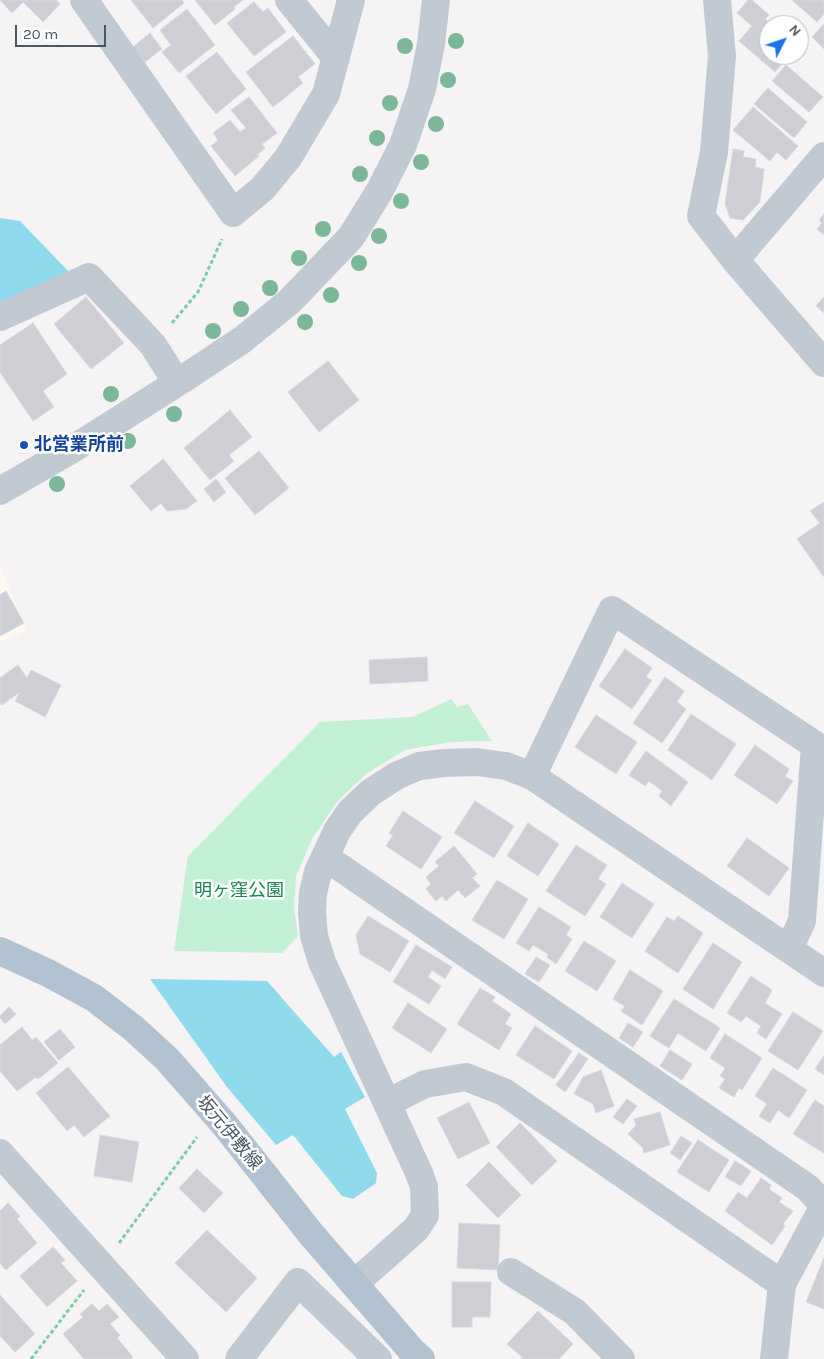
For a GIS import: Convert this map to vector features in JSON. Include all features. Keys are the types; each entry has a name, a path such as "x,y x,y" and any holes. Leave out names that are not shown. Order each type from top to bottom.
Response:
{"main road":[{"name":"坂元伊敷線","path":"0,952 48,973 94,998 133,1028 167,1060 224,1124 311,1234 412,1356"}],"street":[{"path":"84,0 233,213 262,189 288,158 326,94 351,0"},
{"path":"289,0 336,58"},
{"path":"0,491 71,450 242,340 290,300 350,237 379,192 403,145 422,89 431,44 436,0"},
{"path":"717,0 722,56 714,152 701,216 735,260 824,363"},
{"path":"735,260 824,156"},
{"path":"0,317 89,277 153,345 176,383"},
{"path":"532,776 612,610 815,745 802,921 789,949"},
{"path":"354,1284 416,1229 425,1215 424,1187 322,962 314,936 313,893 318,872 337,831 350,812 370,793 396,776 419,766 444,763 477,762 506,766 532,776 824,973"},
{"path":"325,857 808,1188 824,1206 782,1284 774,1359"},
{"path":"387,1103 425,1084 466,1077 504,1092 782,1284"},
{"path":"0,1153 185,1359"},
{"path":"512,1272 575,1312 621,1359"},
{"path":"239,1359 298,1282 378,1359"}],"path":[{"path":"153,345 198,292 233,213"}],"shaded area":[{"path":"0,565 27,630 0,642"}],"green space":[{"name":"明ヶ窪公園","path":"451,699 457,707 468,704 492,741 451,742 405,750 366,774 336,803 312,839 296,876 294,907 298,936 282,953 174,951 188,856 320,722 413,717"}],"water":[{"path":"0,218 20,221 71,274 0,304"},
{"path":"150,979 267,981 334,1057 341,1052 365,1097 345,1109 377,1173 376,1183 353,1199 342,1196 293,1135 276,1145 227,1087"}],"building":[{"path":"0,0 56,0 60,4 43,22 23,2 12,13"},
{"path":"131,0 182,0 184,3 153,28"},
{"path":"195,0 243,0 215,25"},
{"path":"748,0 752,0 769,15 759,15 759,58 739,41 752,26 737,13"},
{"path":"792,0 824,0 824,14 817,22"},
{"path":"254,2 263,12 268,8 286,32 254,56 227,23"},
{"path":"187,9 215,45 179,73 162,52 171,45 160,30"},
{"path":"824,24 824,49 812,37"},
{"path":"150,33 162,49 145,62 133,47"},
{"path":"293,36 315,64 298,77 303,83 273,107 246,72"},
{"path":"217,52 246,89 216,114 186,76"},
{"path":"767,65 781,65 775,72"},
{"path":"786,65 823,97 809,112 772,81"},
{"path":"768,88 807,122 794,138 754,104"},
{"path":"249,97 277,133 262,144 265,148 257,155 259,156 235,176 211,146 218,140 213,133 230,120 240,132 246,128 231,110"},
{"path":"753,107 798,146 786,160 777,152 770,161 733,130"},
{"path":"733,149 744,151 743,157 756,159 755,167 764,169 760,202 743,220 730,218 725,204"},
{"path":"824,214 824,235 817,229 822,223 819,220"},
{"path":"86,297 124,343 91,369 54,324"},
{"path":"824,297 824,313 816,306"},
{"path":"33,323 67,374 43,391 54,407 33,421 0,372 0,345"},
{"path":"328,361 359,400 319,432 288,392"},
{"path":"230,410 252,437 229,455 234,461 210,480 184,448"},
{"path":"259,451 289,488 255,515 225,478"},
{"path":"163,459 197,501 186,509 167,511 161,503 151,511 130,486"},
{"path":"216,479 226,492 214,502 204,489"},
{"path":"824,502 824,577 797,539 820,523 810,511"},
{"path":"6,591 24,623 0,636 0,595"},
{"path":"625,649 652,668 646,677 652,680 632,709 599,686"},
{"path":"427,657 428,681 370,684 369,660"},
{"path":"18,665 27,678 31,670 61,685 45,717 15,701 20,692 2,705 0,702 0,678"},
{"path":"665,677 684,691 677,702 686,709 662,743 633,723"},
{"path":"691,714 736,744 712,780 668,750"},
{"path":"596,715 637,742 616,774 575,747"},
{"path":"755,745 789,769 785,776 793,781 777,804 734,775"},
{"path":"646,751 688,782 671,806 659,796 662,791 649,781 645,786 629,775"},
{"path":"475,801 514,826 494,858 454,833"},
{"path":"403,811 442,837 421,869 386,846 393,835 389,833"},
{"path":"528,823 559,844 538,876 507,856"},
{"path":"747,838 789,868 769,896 727,866"},
{"path":"576,845 607,865 598,879 606,884 585,916 546,891"},
{"path":"454,846 477,874 472,878 480,886 465,898 458,890 446,901 442,896 436,901 426,889 431,884 426,877 439,866 435,862"},
{"path":"497,880 528,899 504,939 472,920"},
{"path":"622,883 654,904 632,938 600,917"},
{"path":"539,907 571,927 566,935 572,939 556,964 547,957 548,954 533,945 529,951 516,943"},
{"path":"368,916 409,941 390,972 360,954 356,935"},
{"path":"678,916 703,933 678,973 645,951 667,917 674,921"},
{"path":"584,941 616,961 597,991 565,971"},
{"path":"713,943 742,962 713,1009 683,989"},
{"path":"416,945 452,967 445,979 432,970 428,977 441,986 429,1004 393,982"},
{"path":"536,957 550,965 539,982 525,974"},
{"path":"630,970 663,991 642,1025 621,1011 625,1006 613,999"},
{"path":"751,976 772,990 765,1003 782,1014 766,1039 757,1033 761,1026 746,1016 741,1022 727,1013"},
{"path":"480,988 495,997 492,1001 511,1014 505,1024 512,1028 499,1050 457,1024"},
{"path":"674,999 720,1028 706,1051 678,1033 669,1048 650,1036"},
{"path":"408,1003 447,1029 431,1053 392,1028"},
{"path":"9,1007 16,1014 5,1024 0,1016"},
{"path":"793,1012 823,1031 798,1070 768,1051"},
{"path":"628,1023 643,1032 633,1047 619,1038"},
{"path":"535,1026 572,1051 554,1079 516,1055"},
{"path":"22,1027 32,1040 36,1037 58,1063 38,1079 36,1077 17,1091 0,1071 0,1045"},
{"path":"60,1029 75,1047 59,1060 44,1042"},
{"path":"725,1034 762,1058 742,1090 739,1088 734,1097 719,1088 725,1079 720,1076 725,1068 710,1058"},
{"path":"670,1050 692,1064 682,1080 660,1066"},
{"path":"579,1053 588,1059 565,1092 556,1085"},
{"path":"824,1056 824,1075 815,1069"},
{"path":"68,1067 110,1116 84,1137 74,1125 67,1131 36,1093"},
{"path":"773,1068 807,1090 789,1118 778,1110 770,1123 759,1116 767,1104 755,1096"},
{"path":"601,1070 614,1106 596,1113 593,1104 574,1094 583,1077"},
{"path":"627,1099 637,1106 623,1124 613,1117"},
{"path":"815,1100 824,1106 824,1153 793,1134"},
{"path":"469,1102 490,1143 458,1159 437,1118"},
{"path":"660,1112 670,1145 644,1153 643,1148 628,1134 636,1125 634,1119"},
{"path":"520,1123 557,1161 532,1185 496,1147"},
{"path":"100,1135 139,1142 132,1182 94,1176"},
{"path":"681,1136 692,1143 680,1160 670,1153"},
{"path":"698,1140 729,1160 709,1192 677,1172"},
{"path":"735,1161 751,1171 741,1186 725,1177"},
{"path":"489,1162 521,1195 498,1218 466,1185"},
{"path":"197,1169 223,1193 204,1213 179,1188"},
{"path":"761,1178 771,1185 769,1189 782,1198 779,1202 793,1211 783,1224 785,1226 772,1245 725,1211 738,1192 747,1198"},
{"path":"8,1203 20,1216 17,1219 37,1243 6,1270 0,1263 0,1211"},
{"path":"459,1223 500,1225 498,1270 457,1268"},
{"path":"207,1230 257,1278 226,1312 175,1263"},
{"path":"53,1247 65,1260 61,1263 77,1281 47,1307 20,1276"},
{"path":"824,1258 824,1309 806,1302"},
{"path":"452,1282 491,1282 490,1317 472,1317 472,1327 452,1327"},
{"path":"0,1295 35,1334 15,1352 0,1336"},
{"path":"92,1304 99,1311 107,1304 119,1317 110,1324 120,1335 117,1338 133,1357 130,1359 84,1359 63,1334 83,1317 80,1314"},
{"path":"538,1311 573,1344 559,1359 520,1359 522,1357 507,1344"}],"place":[{"name":"北営業所前","path":"24,445"}]}
